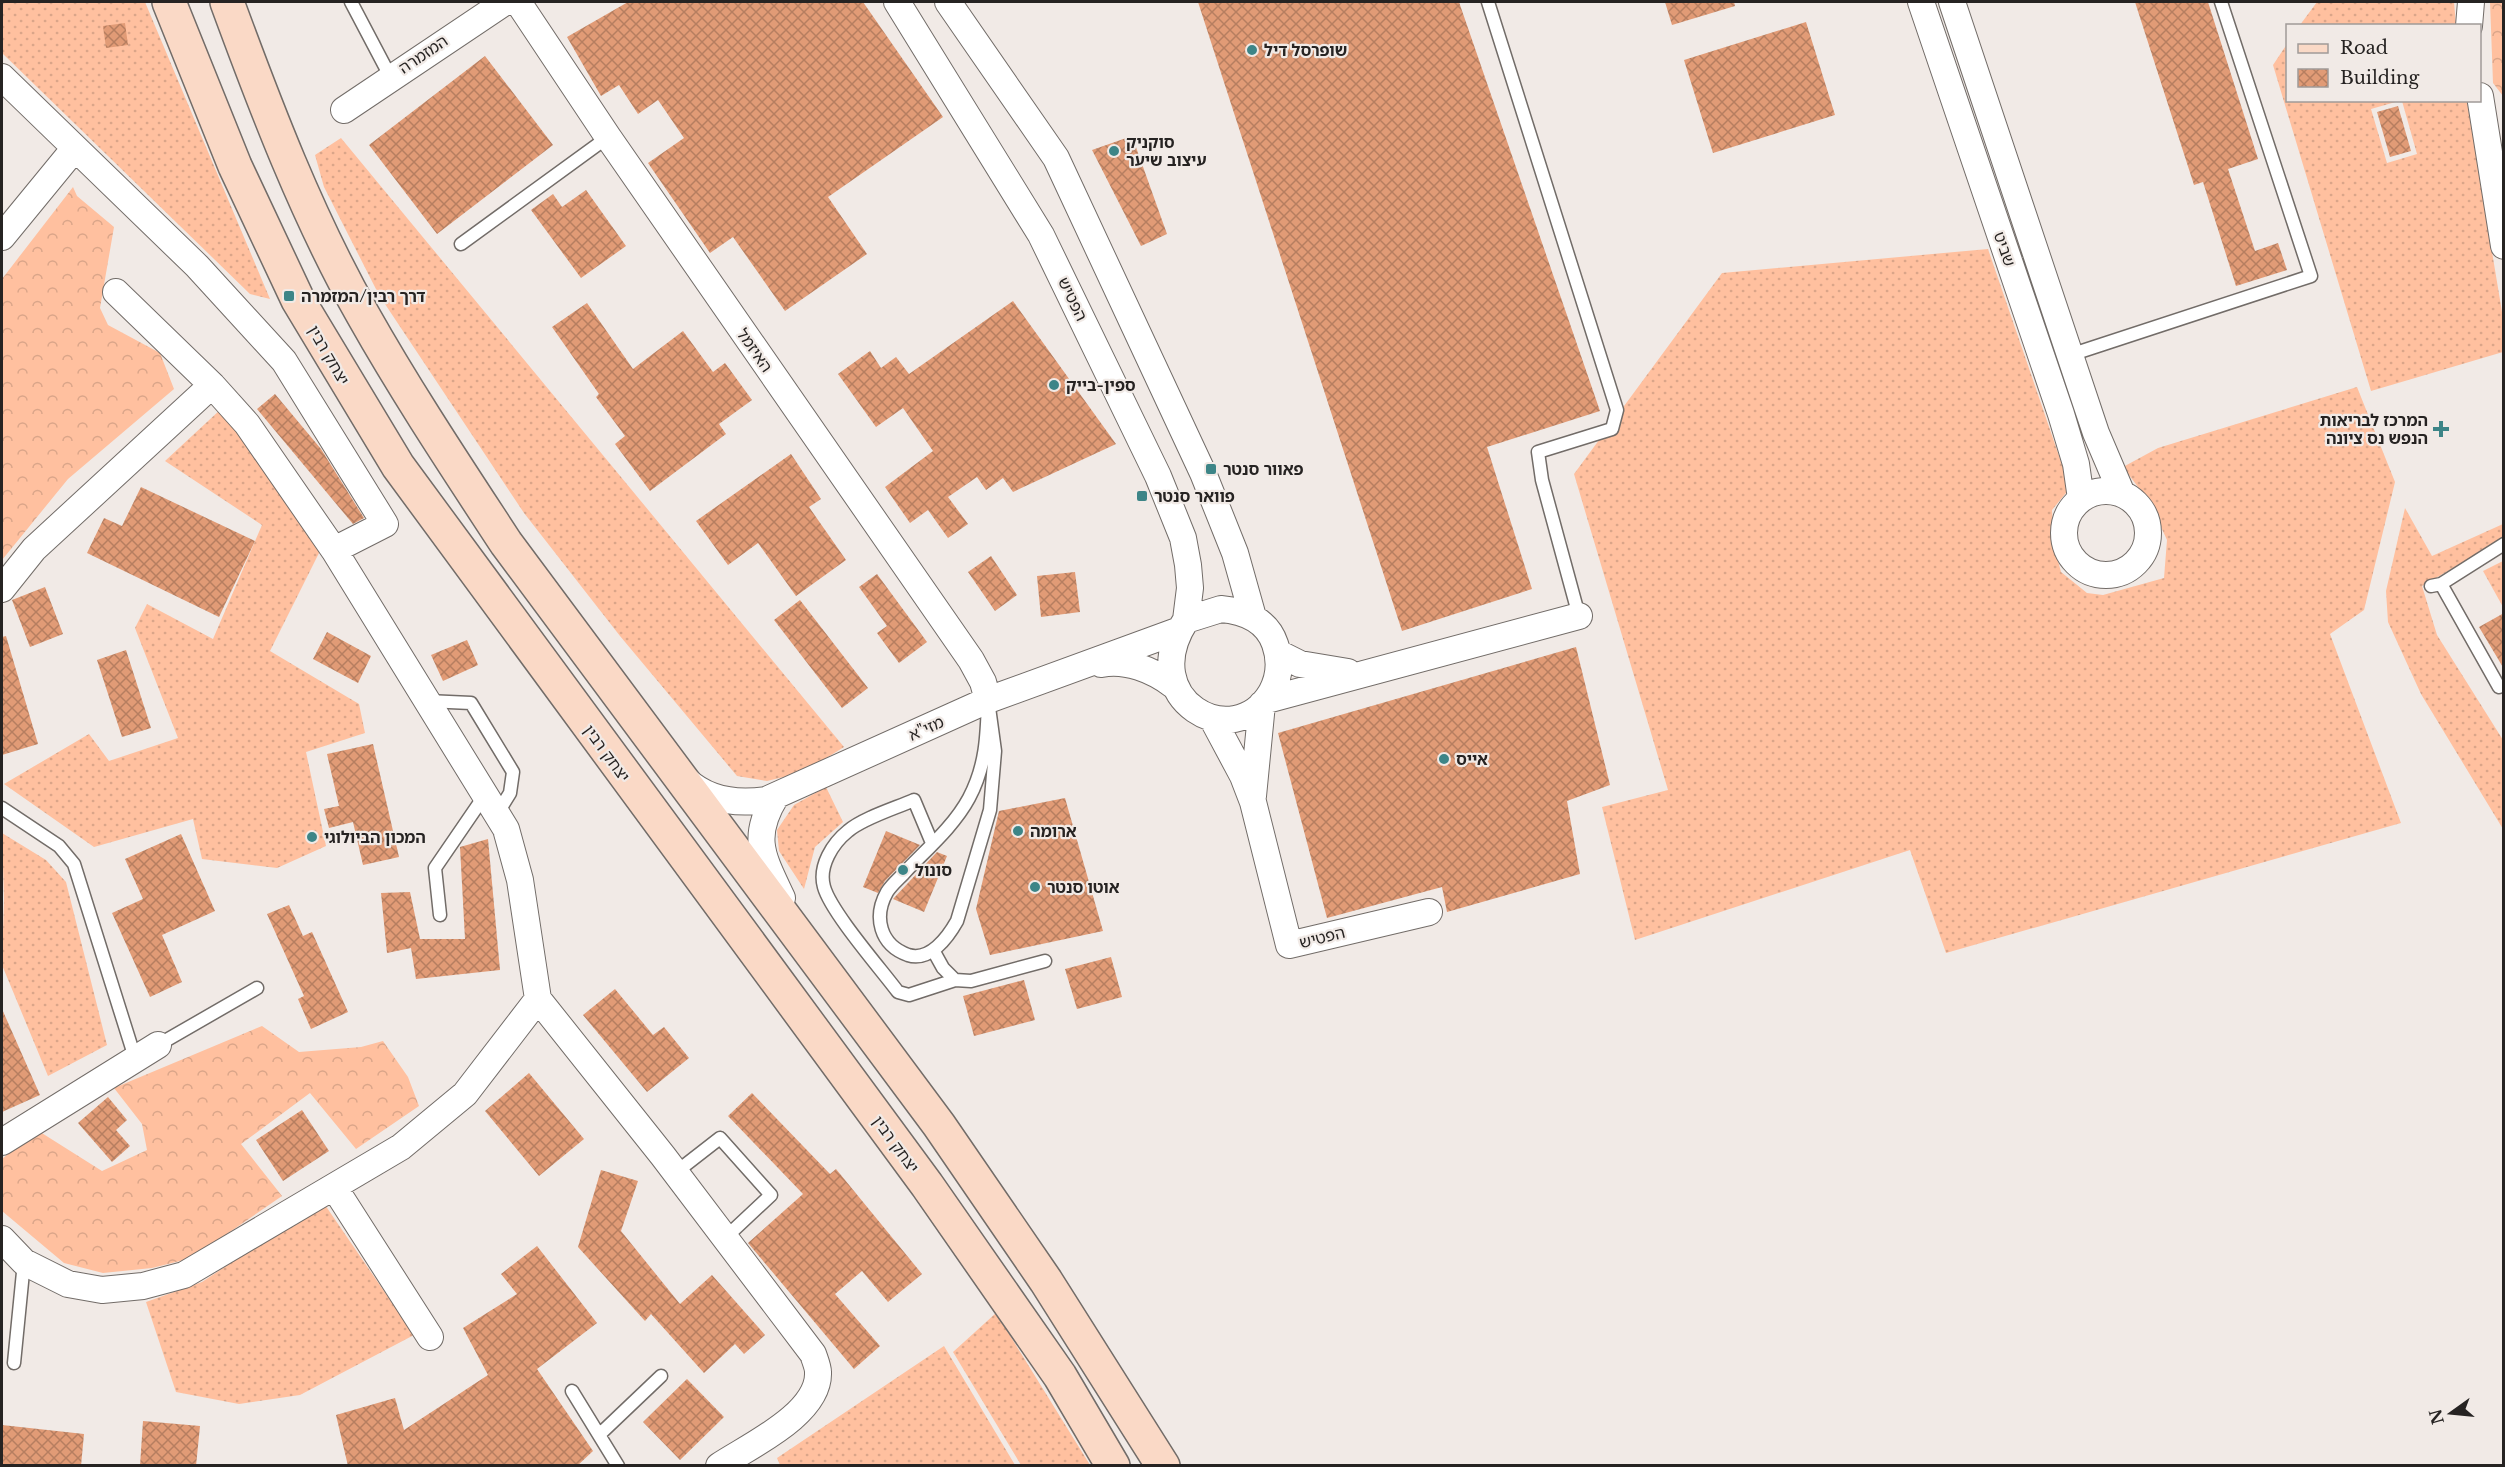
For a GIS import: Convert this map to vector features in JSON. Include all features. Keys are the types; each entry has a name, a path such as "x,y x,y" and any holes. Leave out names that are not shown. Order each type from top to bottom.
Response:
{"main road":[{"name":"יצחק רבין","path":"170,2 235,166 298,300 398,466 927,1185 1060,1376 1113,1466"},
{"path":"227,2 275,129 362,314 444,449 506,543 682,776 939,1125 1046,1281 1163,1466"}],"street":[{"name":"המזמרה","path":"344,110 390,76 505,2"},
{"name":"האיזמל","path":"518,2 608,138 970,660 983,682 988,700"},
{"name":"הפטיש","path":"897,2 1041,234 1158,476 1183,538 1190,588 1183,625"},
{"path":"948,2 1056,158 1203,473 1235,553 1253,617"},
{"name":"שביט","path":"1921,2 2061,414 2076,464 2080,499"},
{"name":"שביט","path":"1952,2 2096,433 2122,495"},
{"path":"2469,24 2471,2"},
{"path":"2,77 197,266 284,362 385,524 334,550"},
{"path":"2481,99 2490,130 2504,246"},
{"path":"2,237 75,148"},
{"path":"116,292 212,385 254,434 334,550 506,829 520,880 538,999 802,1336 813,1354 819,1373 813,1392 799,1414 719,1466"},
{"path":"2,589 34,549 212,385"},
{"path":"2112,491 2139,507 2147,522 2148,539 2143,555 2132,567 2117,574 2100,576 2085,570 2072,560 2065,544 2064,527 2069,512 2080,499 2095,492 2112,491"},
{"path":"1221,609 1238,611 1253,617 1264,625 1274,639 1279,669 1275,685 1264,702 1247,715 1230,719 1212,718 1196,711 1183,700 1173,685 1170,656 1183,625 1221,609"},
{"path":"1264,702 1360,673 1579,616"},
{"name":"מזי\"א","path":"682,776 692,786 726,801 752,802 776,796 988,700 1080,668 1183,625"},
{"path":"1278,653 1299,664 1314,668 1360,673"},
{"name":"מזי\"א","path":"1080,668 1107,662 1128,664 1146,669 1173,685"},
{"name":"הפטיש","path":"1253,802 1264,702"},
{"name":"הפטיש","path":"1212,718 1244,776 1253,802 1290,945 1429,912"},
{"path":"776,796 764,818 760,842 763,858 798,934"},
{"path":"2,1239 24,1262 68,1284 102,1290 143,1286 184,1275 401,1147 465,1094 538,999"},
{"path":"2,1142 158,1045"},
{"path":"334,1187 430,1337"}],"lane":[{"path":"351,2 390,76"},
{"path":"1488,2 1617,410 1612,429 1538,452 1542,480 1579,616"},
{"path":"2070,355 2311,276 2221,2"},
{"path":"461,244 608,138"},
{"path":"2499,687 2436,585 2504,544"},
{"path":"426,700 471,703 513,772 510,793 491,804 435,868 440,915"},
{"path":"988,700 995,751 990,810 957,921 948,937 933,950 914,957 897,951 883,936 880,923 881,908 888,890 967,801 979,776 987,748 988,700"},
{"path":"932,843 914,800 849,829 833,845 823,870 824,887 837,911 898,992 909,995 955,980 971,981 1045,961"},
{"path":"2,808 59,846 74,864 135,1058"},
{"path":"933,950 943,968 955,980"},
{"path":"158,1045 257,988"},
{"path":"675,1173 720,1138 771,1195 724,1239"},
{"path":"14,1363 24,1262"},
{"path":"599,1435 661,1376"},
{"path":"572,1392 618,1466"}],"green space":[{"path":"2,2 145,2 270,299 250,294 2,53"},
{"path":"2317,2 2454,2 2456,24 2301,24"},
{"path":"2490,2 2503,2 2503,96 2493,83"},
{"path":"2286,46 2286,102 2396,102 2371,109 2387,163 2417,154 2402,102 2467,102 2503,318 2503,352 2371,391 2273,65"},
{"path":"341,138 844,747 804,772 767,781 737,776 620,636 524,513 379,295 324,187 315,155"},
{"path":"73,187 77,196 114,227 100,308 108,325 160,353 174,389 68,479 2,560 2,279"},
{"path":"1988,249 2070,488 2052,510 2054,546 2061,572 2087,593 2103,595 2164,578 2167,540 2150,503 2123,467 2158,448 2357,387 2395,482 2364,610 2330,634 2401,823 1946,953 1910,850 1635,940 1602,807 1668,790 1574,474 1722,273"},
{"path":"221,409 323,545 270,651 359,704 365,733 306,752 326,846 277,868 202,859 193,819 94,847 4,784 89,734 109,761 178,738 135,628 147,604 213,639 262,525 165,461"},
{"path":"2405,508 2432,556 2503,524 2503,539 2422,586 2437,635 2503,740 2503,829 2421,694 2388,622 2386,591"},
{"path":"2503,561 2503,607 2483,571"},
{"path":"826,787 843,822 815,847 804,889 779,851 777,830 794,805"},
{"path":"2,833 46,860 66,882 107,1045 48,1076 2,965 4,899"},
{"path":"262,1026 299,1052 361,1047 383,1041 408,1077 419,1106 356,1149 310,1093 241,1144 282,1196 192,1258 152,1268 103,1273 64,1263 2,1211 2,1159 37,1130 102,1171 147,1150 142,1124 114,1088"},
{"path":"323,1202 414,1335 300,1395 239,1404 176,1392 146,1302 202,1282"},
{"path":"996,1313 1090,1465 1021,1465 953,1352"},
{"path":"944,1346 1015,1465 780,1465 777,1458"}],"building":[{"path":"628,2 863,2 943,117 828,197 867,254 785,311 733,237 710,253 648,163 684,138 658,100 638,114 619,85 601,96 567,37"},
{"path":"1198,2 1459,2 1600,411 1487,447 1532,589 1402,631"},
{"path":"1665,2 1734,2 1735,6 1672,25"},
{"path":"2135,2 2208,2 2258,159 2228,169 2255,251 2278,243 2287,270 2236,286 2203,182 2194,185"},
{"path":"1806,22 1835,115 1713,153 1684,60"},
{"path":"125,23 128,45 106,48 103,26"},
{"path":"485,56 553,145 437,234 369,145"},
{"path":"2398,106 2411,151 2390,157 2377,112"},
{"path":"1132,136 1167,234 1141,246 1092,150"},
{"path":"586,190 626,246 581,278 531,210 553,194 562,207"},
{"path":"1013,301 1116,444 1013,492 1003,478 986,490 977,477 948,497 968,524 948,538 928,510 910,523 885,487 933,451 903,408 876,427 838,374 870,351 881,368 896,357 909,374"},
{"path":"587,303 633,369 683,331 713,372 725,363 752,400 719,424 726,434 650,491 615,444 625,436 596,397 599,394 552,327"},
{"path":"275,394 321,449 364,518 353,524 257,409"},
{"path":"791,454 821,499 809,507 846,560 796,596 758,543 728,565 696,521"},
{"path":"141,487 255,541 219,617 87,553 104,518 122,526"},
{"path":"991,556 1017,595 995,611 968,572"},
{"path":"1075,572 1080,612 1041,617 1037,576"},
{"path":"877,574 927,642 899,663 877,633 887,626 859,587"},
{"path":"45,587 63,634 30,647 12,600"},
{"path":"800,600 868,688 842,708 774,620"},
{"path":"2504,613 2504,669 2479,627"},
{"path":"327,632 371,656 358,683 313,659"},
{"path":"6,636 38,744 2,755 2,637"},
{"path":"467,640 478,665 443,681 431,655"},
{"name":"אייס","path":"1576,647 1610,785 1567,801 1580,874 1447,912 1442,887 1327,918 1278,733"},
{"path":"126,650 151,728 122,737 97,660"},
{"path":"373,744 399,857 363,865 353,822 329,828 324,809 339,806 327,754"},
{"path":"1065,798 1103,931 990,955 976,909 999,811"},
{"path":"886,831 920,845 885,881 878,893 863,887"},
{"path":"181,834 215,911 162,935 182,982 150,997 112,913 143,899 125,859"},
{"path":"488,839 500,970 416,979 411,948 387,953 381,893 410,892 420,939 465,939 460,847"},
{"path":"937,852 947,856 924,912 893,899"},
{"path":"289,905 303,936 312,932 348,1012 311,1029 298,999 304,996 267,914"},
{"path":"1111,957 1122,997 1077,1009 1065,969"},
{"path":"1024,980 1035,1020 974,1036 963,996"},
{"path":"615,989 653,1035 664,1027 689,1058 647,1092 583,1015"},
{"path":"2,1009 40,1095 2,1112"},
{"path":"529,1073 584,1139 539,1176 485,1111"},
{"path":"752,1093 830,1174 836,1169 922,1274 888,1302 862,1271 835,1294 880,1346 854,1369 748,1243 803,1194 728,1116"},
{"path":"108,1097 127,1120 116,1130 130,1146 112,1162 78,1123"},
{"path":"302,1110 329,1151 283,1181 256,1140"},
{"path":"601,1170 638,1181 621,1231 680,1304 712,1275 765,1335 744,1354 735,1344 704,1373 651,1314 645,1321 578,1247"},
{"path":"537,1246 597,1323 537,1369 593,1451 577,1466 348,1466 336,1415 395,1398 404,1430 488,1375 463,1328 517,1294 501,1274"},
{"path":"687,1379 724,1417 680,1460 643,1422"},
{"path":"143,1421 200,1426 196,1466 140,1466"},
{"path":"2,1425 84,1434 81,1466 2,1466"}],"place":[{"name":"שופרסל דיל","path":"1252,50"},
{"name":"סוקניק עיצוב שיער","path":"1114,151"},
{"name":"דרך רבין/המזמרה","path":"289,296"},
{"name":"ספין-בייק","path":"1054,385"},
{"name":"המרכז לבריאות הנפש נס ציונה","path":"2441,429"},
{"name":"פאוור סנטר","path":"1211,469"},
{"name":"פוואר סנטר","path":"1142,496"},
{"name":"אייס","path":"1444,759"},
{"name":"ארומה","path":"1018,831"},
{"name":"המכון הביולוגי","path":"312,837"},
{"name":"סונול","path":"903,870"},
{"name":"אוטו סנטר","path":"1035,887"}]}
